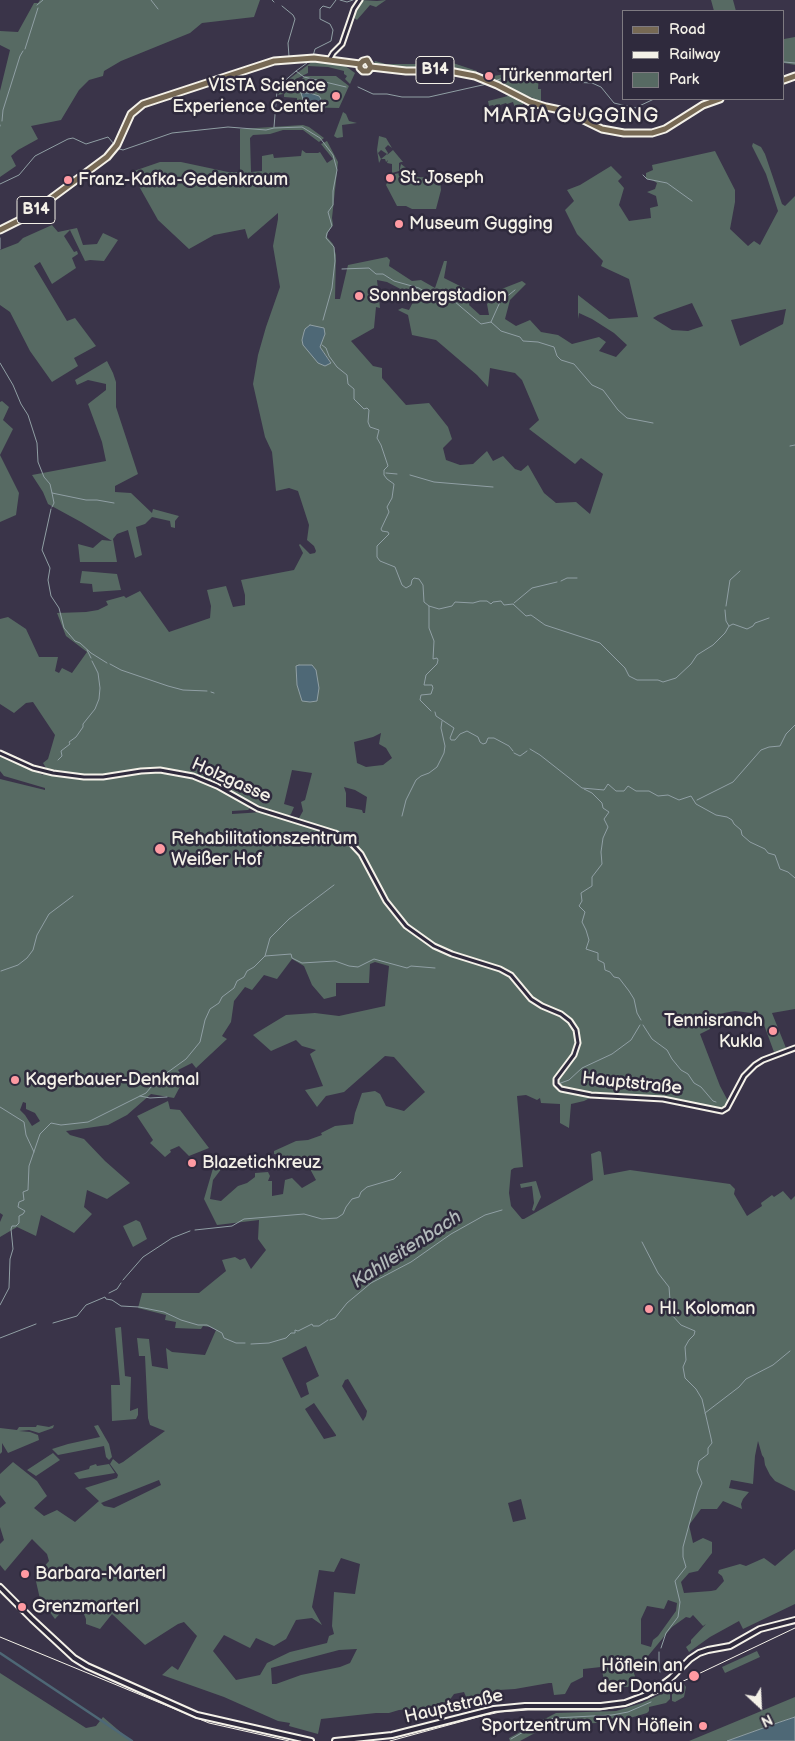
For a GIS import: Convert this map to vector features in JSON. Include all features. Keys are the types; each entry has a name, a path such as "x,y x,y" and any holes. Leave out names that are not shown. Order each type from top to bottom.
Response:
{"main road":[{"name":"B14","path":"0,230 37,210 102,162 116,147 131,114 143,104 255,66 274,62 312,58 360,64 363,60 367,60 371,67 406,71 449,71 475,76 530,102 546,108 565,111 602,129 624,133 652,133 665,129 703,105 717,100"},
{"path":"0,1587 74,1658 87,1666 197,1715 311,1741"},
{"name":"Hauptstraße","path":"335,1741 392,1735 494,1708 601,1706 625,1702 646,1695 660,1687 699,1653 730,1646 760,1629 795,1620"}],"street":[{"path":"329,60 342,44 354,9 360,0"},
{"name":"Holzgasse","path":"0,753 33,768 52,774 84,778 160,770 193,776 217,786 258,809 335,833 347,839 357,848 386,901 406,926 434,946 452,954 500,969 510,975 531,999 561,1014 570,1021 576,1030 578,1043 574,1056 556,1079 555,1082 558,1087"},
{"name":"Hauptstraße","path":"558,1087 567,1091 592,1095 663,1099 722,1111 727,1108 744,1076 755,1065 795,1048"}],"green space":[{"path":"40,0 260,0 254,17 202,23 190,33 121,61 104,71 103,76 89,80 79,90 61,120 31,126 38,139 11,156 16,166 0,177 0,91 10,50 0,45 0,31 18,32 34,3 38,3"},
{"path":"361,0 386,0 376,7 370,5 357,20 353,17"},
{"path":"711,0 733,0 736,10 714,10"},
{"path":"795,37 795,65 785,63 785,39"},
{"path":"313,61 344,65 355,73 350,84 345,79 347,76 344,74 344,71 328,67 308,66 308,73 296,79 283,94 278,95 284,83"},
{"path":"375,61 386,64 432,64 447,61 477,71 475,74 454,69 386,68 377,66 374,63"},
{"path":"518,72 539,75 538,89 541,89 541,101 534,100 492,80 493,76"},
{"path":"305,76 336,76 349,86 339,108 297,107 297,98 284,97 284,94"},
{"path":"512,95 523,101 523,105 515,108 513,102 489,106 488,101"},
{"path":"343,112 349,121 357,123 342,125 343,137 337,138 334,136"},
{"path":"303,125 324,138 319,142 303,130 283,130 270,134 253,135 250,138 251,172 262,171 262,156 273,154 274,158 301,156 302,150 306,153 320,152 327,163 333,159 321,144 327,141 338,162 332,218 333,225 327,237 333,244 336,255 335,299 340,299 348,265 387,257 390,260 389,266 412,281 421,280 435,288 444,261 447,261 444,278 472,292 469,305 480,315 489,315 487,304 499,290 522,281 526,284 510,300 505,319 516,326 530,320 541,332 558,335 572,344 599,337 606,342 599,351 616,357 627,345 614,333 592,319 579,313 578,319 578,295 609,319 638,317 629,279 601,266 603,261 577,234 565,210 574,201 567,190 580,185 611,166 622,177 618,181 624,188 619,205 629,221 651,218 650,208 658,206 656,196 647,192 655,189 657,183 646,179 646,173 653,170 652,165 715,151 735,190 735,202 730,229 748,246 754,241 760,245 778,211 766,174 752,146 753,143 761,147 765,154 782,204 785,206 795,196 795,1009 772,1013 786,1048 774,1052 760,1014 735,1011 724,1013 708,1023 710,1029 700,1034 720,1086 728,1101 724,1109 664,1097 593,1093 590,1098 584,1101 571,1104 569,1128 560,1123 560,1104 541,1103 540,1098 537,1100 526,1095 517,1096 523,1167 511,1170 509,1193 511,1206 524,1219 593,1180 591,1154 599,1151 601,1152 604,1175 630,1170 730,1184 735,1189 734,1194 747,1216 762,1206 761,1203 772,1195 774,1197 783,1191 791,1200 795,1196 795,1491 775,1481 770,1475 758,1441 753,1484 731,1480 729,1488 749,1492 743,1499 742,1509 723,1501 717,1509 701,1509 689,1525 693,1543 703,1538 712,1542 712,1553 698,1571 689,1573 681,1582 684,1593 716,1590 724,1581 718,1573 719,1570 740,1564 746,1566 764,1558 775,1566 795,1549 795,1604 743,1629 739,1621 710,1637 689,1652 686,1647 706,1624 703,1626 693,1615 690,1618 686,1617 672,1627 643,1662 632,1668 636,1679 628,1687 621,1687 620,1683 605,1684 601,1667 583,1669 583,1677 571,1683 565,1694 554,1695 552,1683 499,1690 491,1694 496,1704 479,1699 475,1701 467,1699 464,1692 454,1694 446,1705 437,1705 436,1710 425,1713 410,1709 389,1713 321,1719 318,1734 289,1726 290,1723 278,1721 224,1697 162,1675 172,1666 178,1670 197,1636 184,1622 145,1645 112,1614 100,1629 86,1624 81,1607 69,1600 66,1607 55,1619 40,1599 35,1577 49,1561 47,1554 32,1539 5,1571 0,1565 0,1544 4,1540 0,1527 0,1508 6,1503 0,1495 0,1474 13,1462 37,1481 47,1496 34,1508 44,1516 57,1510 75,1522 99,1501 85,1488 117,1478 118,1475 110,1464 113,1459 119,1464 123,1462 165,1431 150,1425 145,1356 139,1356 137,1338 149,1339 152,1366 168,1369 166,1348 172,1352 205,1355 216,1330 203,1326 201,1329 175,1328 176,1322 165,1320 166,1315 138,1308 142,1293 199,1293 226,1271 222,1260 235,1257 240,1260 245,1258 251,1269 266,1250 258,1239 259,1220 217,1225 204,1199 214,1165 221,1164 222,1168 213,1180 210,1199 221,1201 238,1186 247,1183 255,1177 255,1173 268,1172 270,1176 268,1181 272,1181 272,1196 283,1194 285,1180 292,1178 302,1188 316,1180 309,1167 292,1167 281,1155 274,1154 274,1151 296,1141 308,1140 322,1135 321,1133 335,1126 353,1124 362,1093 375,1091 380,1094 386,1106 404,1111 425,1092 394,1057 385,1056 344,1092 326,1096 317,1107 305,1090 323,1086 310,1054 316,1050 302,1046 296,1040 271,1051 253,1035 286,1015 315,1013 339,1016 385,1006 389,966 375,962 370,964 369,983 336,983 336,996 324,999 312,985 304,966 292,959 277,979 264,975 252,990 245,987 234,1001 231,1022 222,1036 227,1039 196,1068 192,1063 178,1070 184,1079 174,1098 151,1094 127,1115 108,1125 66,1131 70,1135 84,1139 130,1183 107,1199 87,1190 84,1207 92,1214 74,1233 41,1215 36,1236 17,1227 0,1237 0,1222 3,1215 0,1213 0,779 45,790 45,788 4,776 0,771 0,755 43,775 46,768 43,763 48,759 55,735 33,702 26,703 14,713 0,704 0,619 8,617 26,629 39,657 58,657 55,671 59,673 62,668 72,673 87,652 66,636 57,613 98,610 108,605 106,601 124,596 126,598 140,591 169,632 210,618 211,606 207,590 226,586 233,607 245,605 245,595 241,580 294,570 303,553 300,544 310,554 316,551 314,546 307,540 309,525 298,491 289,488 276,491 272,452 265,437 253,384 258,355 280,287 273,246 278,213 248,239 245,229 214,235 189,249 158,220 131,172 160,162 181,162 228,172 240,172 240,129","holes":["377,280 387,282 412,295 414,300 409,310 402,308 398,310 408,315 412,335 436,340 477,375 488,387 490,368 515,373 522,380 539,420 529,429 575,464 581,458 603,474 590,514 576,502 556,503 544,493 528,465 521,471 515,469 503,456 493,461 487,451 473,464 460,465 446,460 443,448 452,439 448,427 429,403 406,405 382,378 382,368 373,366 351,341 374,328 376,307 380,308","692,303 703,326 688,331 672,330 653,318","786,309 783,324 740,346 731,320","305,329 331,362 302,340","381,733 379,744 386,748 392,758 383,765 366,767 357,763 354,742","175,770 193,773 286,817 291,814 294,807 284,804 292,770 312,773 305,800 301,802 303,811 299,818 294,817 300,823 263,812 232,814 232,811 248,810 251,807 190,776 175,773","344,787 355,790 367,797 365,813 362,810 346,807","23,1102 26,1103 26,1109 35,1113 40,1121 32,1126 20,1110","306,1346 319,1376 306,1383 309,1394 301,1398 282,1358","348,1379 367,1411 363,1421 342,1386 345,1380","314,1403 336,1436 324,1439 305,1409","159,1480 161,1485 114,1508 104,1506 101,1503","521,1499 526,1519 513,1522 508,1503","341,1558 360,1564 355,1594 334,1592 332,1626 334,1634 329,1636 327,1643 290,1652 267,1663 260,1675 236,1680 213,1651 224,1635 250,1648 256,1638 274,1646 286,1639 296,1620 312,1618 322,1625 312,1607 319,1570 334,1572","668,1600 677,1603 676,1611 653,1640 651,1647 641,1644 641,1619 647,1606 664,1609","357,1649 350,1663 272,1684 271,1668 339,1650"]},
{"path":"379,136 386,138 392,148 388,145 385,148 388,153 387,155 393,150 403,162 399,163 399,171 392,173 392,164 387,163 388,160 386,162 385,159 381,159 379,163 377,150","holes":["381,150 387,154 381,159 378,153"]},
{"path":"401,164 418,177 438,178 440,180 441,190 436,209 412,209 406,206 397,206 386,185 395,181 395,174 399,173"},
{"path":"52,225 58,232 77,228 83,245 97,244 103,233 118,240 104,261 85,261 70,230 64,236 74,252 77,251 78,254 72,258 76,268 52,284 40,262 34,266 67,321 75,318 96,346 74,358 78,366 52,382 30,351 10,312 0,305 0,250"},
{"path":"107,361 116,382 116,407 138,474 115,486 115,492 131,493 152,513 153,509 179,516 175,521 175,528 171,527 170,521 152,517 145,524 136,527 142,555 135,558 128,530 117,534 113,539 117,562 80,562 78,544 93,548 102,540 112,541 48,504 32,475 106,461 102,442 88,404 106,390 106,384 88,380 77,385 75,380"},
{"path":"2,401 9,407 3,420 13,429 0,455 0,402"},
{"path":"0,455 19,493 16,515 0,522"},
{"path":"82,571 117,574 121,590 93,592 92,584 80,583"},
{"path":"168,1101 170,1109 180,1110 209,1148 189,1156 179,1146 170,1150 171,1152 165,1157 150,1143 153,1140 137,1116"},
{"path":"536,1181 541,1197 534,1211 532,1210 534,1203 532,1186 521,1188 520,1184"},
{"path":"136,1220 140,1222 147,1239 133,1247 123,1226"},
{"path":"121,1327 125,1376 131,1377 130,1411 138,1408 138,1415 136,1419 112,1421 111,1385 120,1385 115,1328"},
{"path":"37,1425 49,1427 54,1425 53,1428 39,1433 29,1430 19,1431 38,1435 39,1440 8,1453 2,1443 2,1452 0,1454 0,1428 17,1430 19,1427 36,1427"},
{"path":"98,1425 109,1444 112,1457 109,1460 106,1457 104,1446 58,1455 52,1449 100,1437 94,1426"},
{"path":"53,1453 60,1460 36,1476 27,1470"},
{"path":"96,1464 97,1466 109,1464 115,1473 79,1479 74,1473 89,1469 90,1466"},
{"path":"757,1651 760,1657 725,1673 722,1667"},
{"path":"0,1673 86,1728 96,1726 103,1717 131,1741 0,1741"},
{"path":"684,1684 686,1687 684,1697 675,1702 672,1701 672,1690"},
{"path":"670,1690 670,1699 666,1703 649,1707 647,1713 637,1716 618,1721 623,1717 602,1720 596,1723 548,1726 520,1741 510,1741 509,1738 556,1713 616,1711 642,1703"},
{"path":"795,1697 795,1717 727,1741 689,1741"}],"water":[{"path":"301,93 319,96 320,102 317,106 305,106"},
{"path":"310,325 324,328 325,334 320,347 331,363 325,366 318,363 303,345 302,340 305,329"},
{"path":"312,665 316,670 319,688 317,701 302,701 297,685 296,666"},
{"path":"795,1717 795,1741 727,1741 780,1722"}],"waterway":[{"path":"37,5 43,0"},
{"path":"151,0 158,9"},
{"path":"313,56 315,49 331,41 333,30 330,24 320,19 320,9 323,6 330,8 336,0"},
{"path":"340,0 347,2 353,0"},
{"path":"282,6 295,19 288,43 289,56"},
{"path":"25,49 38,8"},
{"path":"2,121 3,110 23,51"},
{"path":"296,71 311,60"},
{"path":"785,62 795,63"},
{"path":"274,127 277,91 281,84 296,71 304,77 346,87"},
{"path":"497,80 516,74 570,82 592,83 601,87 614,103 635,108 652,100"},
{"path":"358,87 373,94 429,97 487,84"},
{"path":"116,148 123,150 172,133 228,127 266,130 302,127 320,138 333,155 337,170 333,191 333,205 328,212 332,226 326,238 334,247 335,261 332,288 323,320"},
{"path":"0,184 19,175 35,156 68,139 73,138 86,144 108,137 114,144"},
{"path":"643,175 647,179 667,183 692,201"},
{"path":"0,238 0,249"},
{"path":"342,269 369,268 376,274 383,274 394,281 419,288 427,296 454,301 481,324 491,322 501,331 520,337 523,341 538,342 554,347 557,356 561,360 574,364 592,385 603,390 618,410 627,418 653,423"},
{"path":"491,322 500,302 515,290"},
{"path":"322,345 326,348 337,367 347,375 348,384 354,389 354,399 364,409 367,408 369,410 368,422 370,427 379,430 377,438 388,466 384,470 384,475 394,484 392,498 387,507 389,512 381,529 389,534 377,546 377,557 380,561 395,567 402,585 406,588 411,585 414,578 419,579 423,585 424,602 429,606 429,628 434,641 433,659 437,658 438,660 437,664 426,675 424,685 432,685 431,694 421,695 420,700 431,711"},
{"path":"0,363 28,415 37,443 38,462 44,477 50,484 52,493 114,503"},
{"path":"790,446 795,445"},
{"path":"386,473 397,474"},
{"path":"410,475 434,482 493,487"},
{"path":"52,493 54,503 52,507"},
{"path":"51,509 42,550 50,568 48,580 51,596 59,608 64,628 75,641 107,663"},
{"path":"726,606 730,580 740,571"},
{"path":"561,581 567,578 577,578"},
{"path":"514,603 532,588 557,582"},
{"path":"429,606 439,609 452,606 455,602 473,603 480,601 487,601 491,604 501,601 504,605 513,604 526,616 531,615 545,625 600,643 625,668 629,676 637,680 658,680 663,682 676,678 691,664 697,655 713,645 729,626 733,624 747,629 755,623 769,618"},
{"path":"725,610 726,621 729,626"},
{"path":"87,650 91,658"},
{"path":"58,760 62,756 61,751 76,737 83,724 95,709 99,699 98,673 92,661"},
{"path":"110,664 121,670 168,686 183,690 207,691"},
{"path":"435,712 436,716 454,728 451,740 455,740 460,734 467,731 478,737 483,744 486,743 488,738 494,738 509,746 513,751"},
{"path":"402,816 406,800 416,780 437,767 444,753 442,721"},
{"path":"697,800 733,782 761,750 780,746 786,734 795,725"},
{"path":"530,749 582,788 604,790 608,784 616,791 624,791 628,786 636,791 649,791 658,796 668,795 679,800 691,796 696,804 716,815 732,820 741,830 742,835 750,842 765,849 768,853 775,855 780,869 788,872 795,878"},
{"path":"514,753 520,756 527,751"},
{"path":"584,789 592,793 602,803 603,808 609,812 604,819 608,827 603,838 602,864 592,877 592,886 581,893 582,901 579,906 585,912 582,922 589,940 586,949 598,953 598,960 604,963 605,970 614,977 619,978 634,999 637,1013 641,1020"},
{"path":"265,956 270,938 289,919 334,885"},
{"path":"1,971 18,965 27,958 33,950 37,935 49,914 73,896"},
{"path":"0,1305 9,1288 10,1259 13,1249 11,1229 12,1226 16,1226 19,1223 19,1216 25,1211 18,1207 19,1202 24,1200 23,1192 28,1190 29,1166 40,1134 51,1123 61,1125 88,1122 146,1093 157,1080 186,1059 200,1042 205,1020 210,1009 219,1003 222,997 234,988 237,981 244,977 247,971 265,956 291,954 292,958 302,963 335,961 358,967 374,959 407,968 411,966 435,968"},
{"path":"558,1084 569,1080 582,1068 612,1054 631,1040 640,1025"},
{"path":"643,1025 652,1039 667,1050 681,1070 688,1074 694,1083 701,1087 716,1102"},
{"path":"140,1096 150,1098 167,1097"},
{"path":"0,1107 24,1122 26,1135 34,1152"},
{"path":"195,1230 232,1226 244,1219 304,1214 322,1219 337,1218 343,1214 352,1199 359,1197 361,1192 367,1187 394,1179 401,1172"},
{"name":"Kahlleitenbach","path":"330,1320 335,1318 347,1303 371,1283 411,1262 451,1234 485,1215 502,1210"},
{"path":"123,1280 143,1257 172,1238 190,1231"},
{"path":"642,1242 658,1273 669,1287 671,1314 681,1325 695,1331 685,1347 686,1360 683,1367 685,1378 696,1389 702,1399 712,1443 708,1448 708,1454 699,1461 697,1471 702,1483 683,1547 686,1567 675,1581 680,1602 678,1617 666,1633 661,1648"},
{"path":"109,1293 117,1289 121,1283"},
{"name":"Kahlleitenbach","path":"53,1323 77,1316 86,1305 105,1297 121,1306 164,1312 181,1320 198,1325 207,1325 222,1333 224,1338 236,1343 245,1343"},
{"name":"Kahlleitenbach","path":"251,1344 269,1343 286,1338 291,1333 295,1333 295,1330 298,1331 312,1324 313,1326 319,1326 328,1320"},
{"path":"0,1338 36,1324"},
{"path":"705,1413 739,1387 746,1379 773,1365 790,1351"},
{"path":"659,1652 660,1672"},
{"path":"0,1653 132,1741"},
{"path":"511,1739 554,1718 612,1715 628,1712 651,1702"}],"railway":[{"path":"390,1741 500,1712 600,1710 629,1705 795,1628"},
{"path":"0,1637 209,1723 289,1741"}],"place":[{"name":"Türkenmarterl","path":"489,76"},
{"name":"VISTA Science Experience Center","path":"336,96"},
{"name":"St. Joseph","path":"390,178"},
{"name":"Franz-Kafka-Gedenkraum","path":"68,180"},
{"name":"Museum Gugging","path":"399,224"},
{"name":"Sonnbergstadion","path":"359,296"},
{"name":"Rehabilitationszentrum Weißer Hof","path":"160,849"},
{"name":"Tennisranch Kukla","path":"773,1031"},
{"name":"Kagerbauer-Denkmal","path":"15,1080"},
{"name":"Blazetichkreuz","path":"192,1163"},
{"name":"Hl. Koloman","path":"649,1309"},
{"name":"Barbara-Marterl","path":"25,1574"},
{"name":"Grenzmarterl","path":"22,1607"},
{"name":"Höflein an der Donau","path":"694,1676"},
{"name":"Sportzentrum TVN Höflein","path":"703,1726"}],"district":[{"name":"MARIA GUGGING","path":"571,117"}]}
